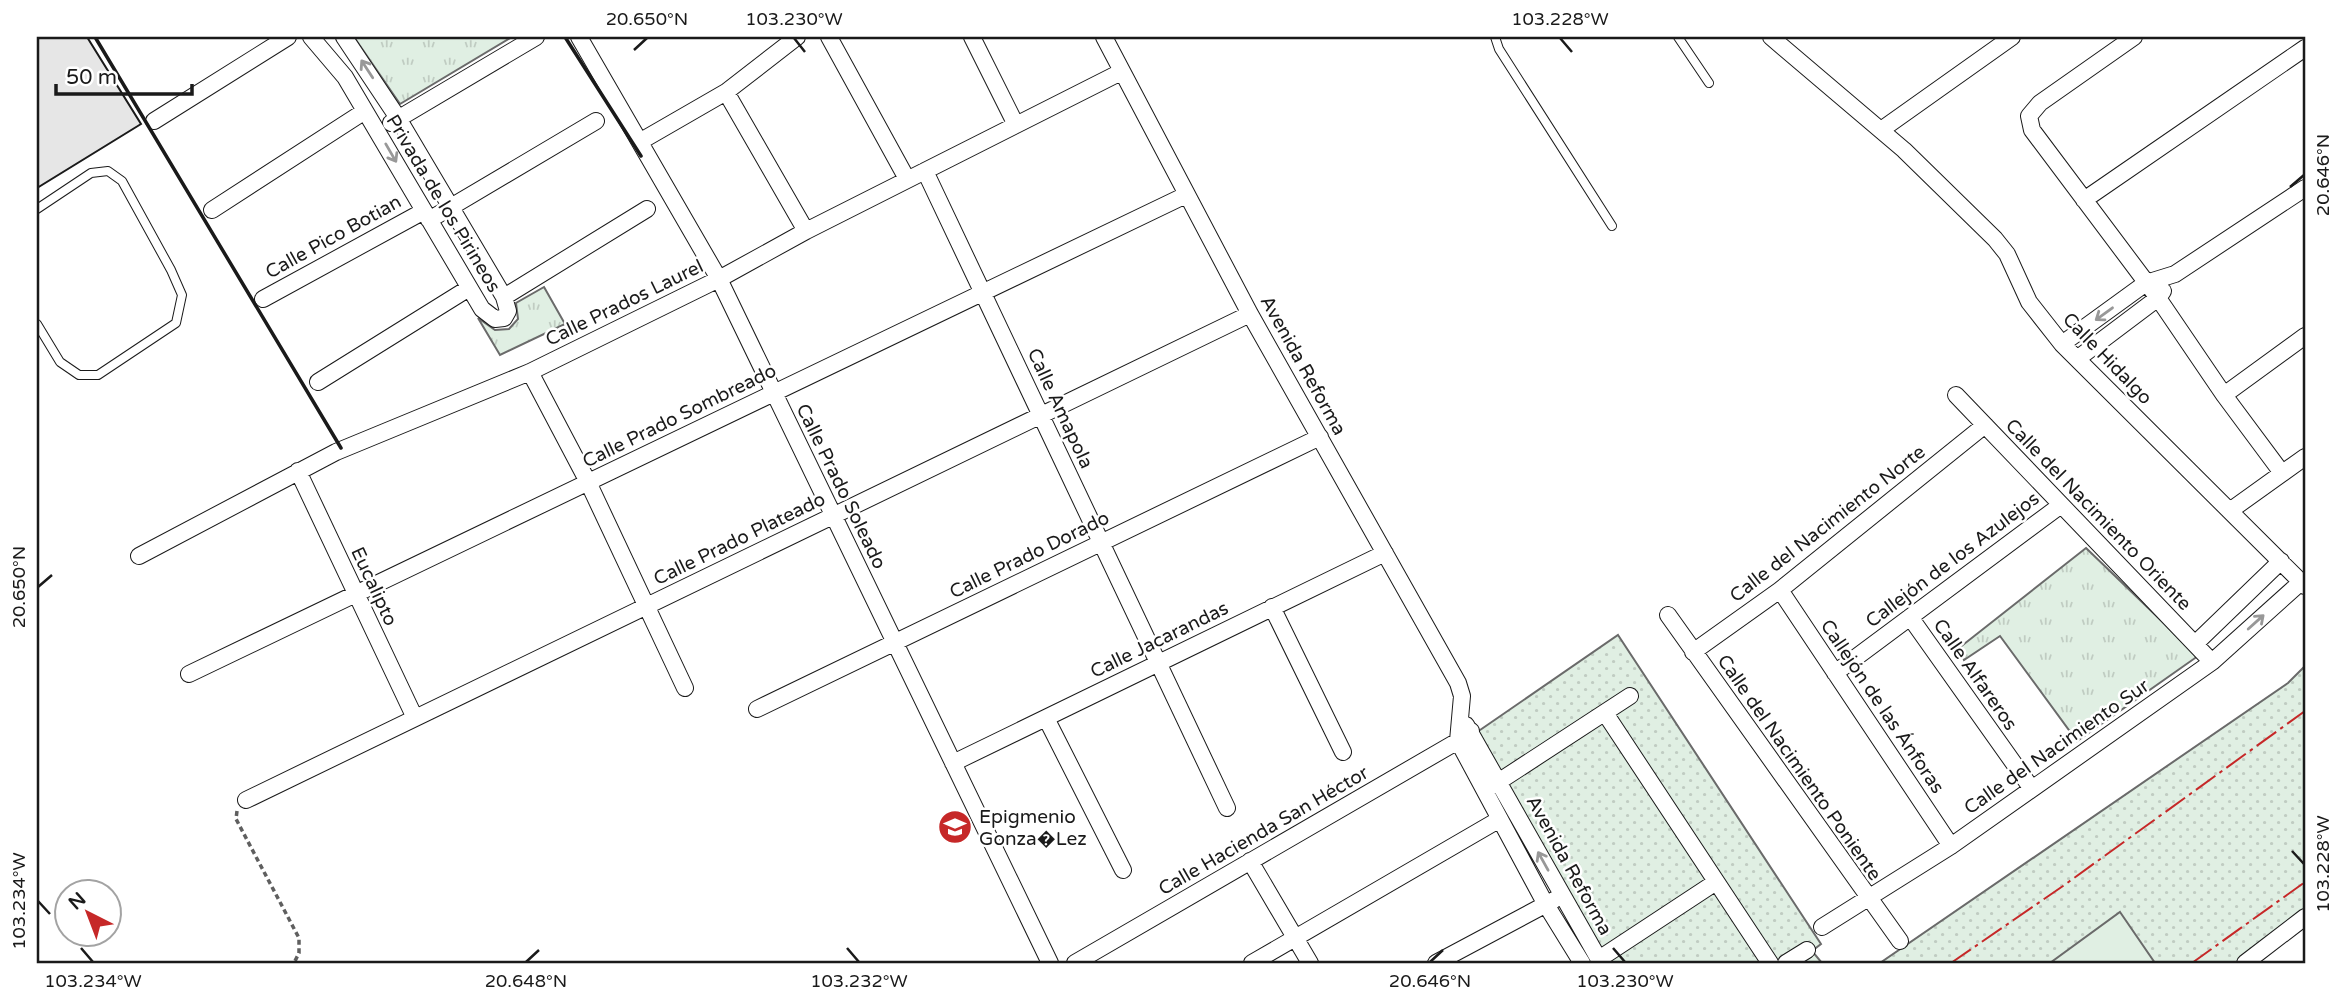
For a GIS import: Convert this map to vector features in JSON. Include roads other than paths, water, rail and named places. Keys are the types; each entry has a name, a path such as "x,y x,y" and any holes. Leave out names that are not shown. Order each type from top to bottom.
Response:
{"street":[{"path":"154,121 288,37"},
{"name":"Privada de los Pirineos","path":"311,37 345,77 482,309 495,319 504,318 508,311 505,297 398,118 344,37"},
{"path":"377,131 536,37"},
{"path":"641,141 726,92 797,37"},
{"path":"829,37 907,179"},
{"path":"972,37 1016,125"},
{"name":"Avenida Reforma","path":"1104,37 1250,314 1458,683 1462,696 1459,714 1464,736 1484,791 1545,903 1582,963"},
{"name":"Calle Hidalgo","path":"1771,37 1881,130 1996,239 2007,254 2029,302 2062,344 2303,584"},
{"path":"1881,130 2012,37"},
{"path":"2134,37 2039,103 2029,116 2032,130 2158,299 2282,473"},
{"name":"Calle Prado Soleado","path":"583,38 719,279 1050,963"},
{"path":"2084,200 2305,48"},
{"name":"Calle Prados Laurel","path":"139,556 336,452 530,372 719,279 806,231 1121,72"},
{"path":"726,92 806,231"},
{"path":"212,210 365,111"},
{"name":"Calle Pico Botian","path":"263,299 426,215 452,206 596,121"},
{"name":"Calle Amapola","path":"925,171 1227,808"},
{"path":"2062,344 2146,284 2175,274 2305,188"},
{"name":"Calle Prado Sombreado","path":"189,674 1186,195"},
{"path":"505,297 647,209"},
{"path":"2077,359 2158,299 2175,274"},
{"path":"318,382 469,288"},
{"name":"Calle Prado Plateado","path":"246,800 1250,314"},
{"path":"2224,395 2305,336"},
{"path":"530,372 588,482 685,688"},
{"name":"Calle del Nacimiento Oriente","path":"1956,395 2212,662"},
{"name":"Calle del Nacimiento Norte","path":"1693,652 1780,590 1985,425"},
{"name":"Calle Prado Dorado","path":"757,709 1320,437"},
{"path":"2231,510 2305,457"},
{"name":"Eucalipto","path":"298,471 415,718"},
{"name":"Callejón de los Azulejos","path":"1835,673 2061,505"},
{"name":"Calle Jacarandas","path":"953,763 1385,552"},
{"path":"2195,644 2281,561"},
{"name":"Calle del Nacimiento Sur","path":"1822,927 1951,845 2212,662 2303,584"},
{"name":"Callejón de las Ánforas","path":"1780,590 1951,845"},
{"path":"1272,607 1343,752"},
{"name":"Calle del Nacimiento Poniente","path":"1668,615 1900,942"},
{"name":"Calle Alfareros","path":"1910,617 2032,789"},
{"path":"1484,791 1630,696"},
{"path":"1605,713 1770,963"},
{"path":"1046,718 1123,870"},
{"name":"Avenida Reforma","path":"1464,736 1499,782 1600,961"},
{"name":"Calle Hacienda San Héctor","path":"1075,963 1464,736"},
{"path":"1252,963 1500,819"},
{"path":"1250,861 1310,963"},
{"path":"1600,961 1716,882"},
{"path":"1436,963 1545,903 1563,897"},
{"path":"2245,963 2305,917"},
{"path":"1786,963 1807,950"}],"lane":[{"path":"1495,37 1499,49 1612,226"},
{"path":"1678,37 1709,83"},
{"path":"37,209 92,173 108,172 122,181 182,295 176,323 98,375 79,375 60,362 37,324"}],"place":[{"name":"Epigmenio Gonza�Lez","path":"955,827"}]}
